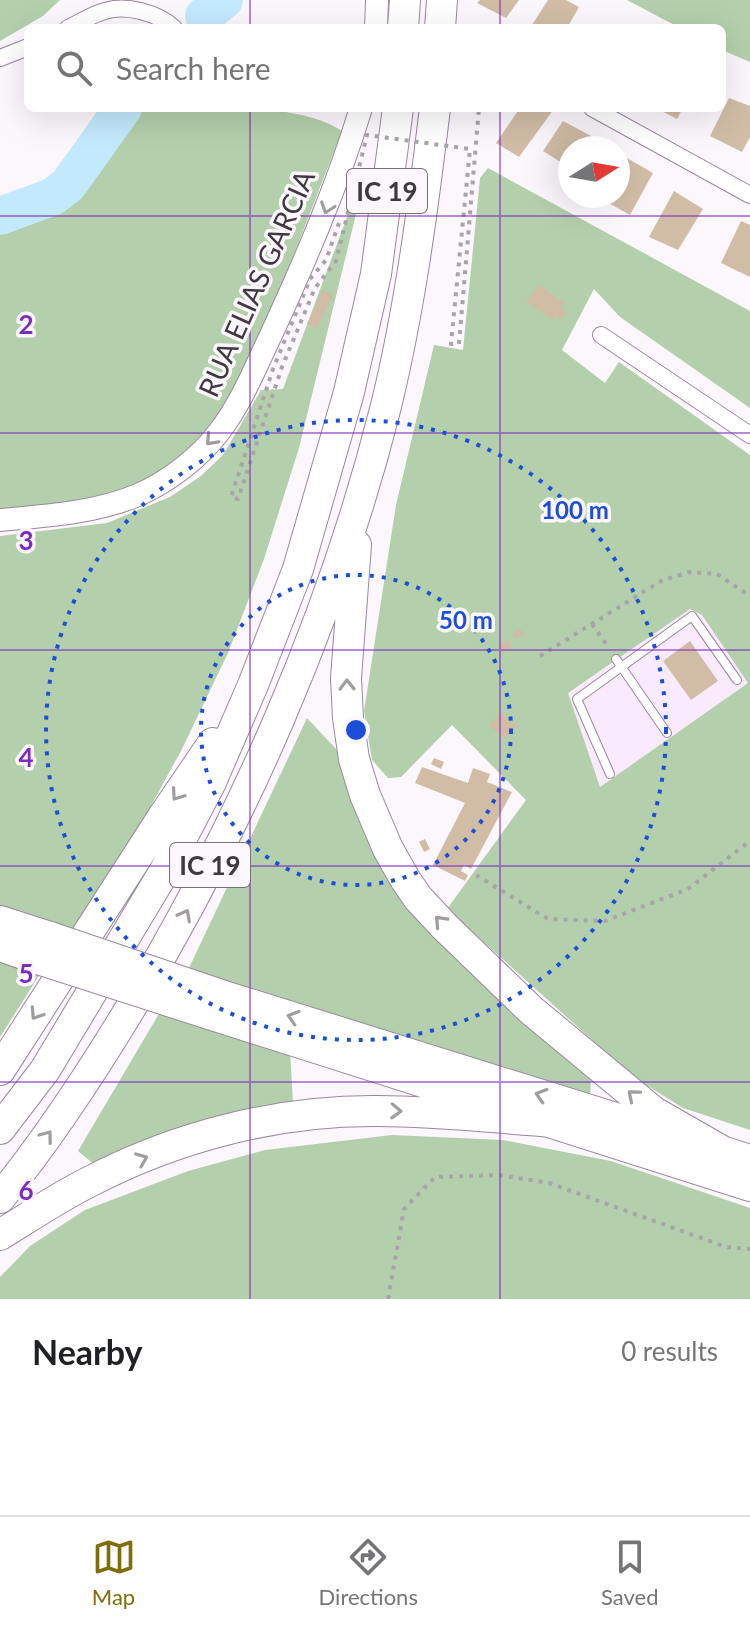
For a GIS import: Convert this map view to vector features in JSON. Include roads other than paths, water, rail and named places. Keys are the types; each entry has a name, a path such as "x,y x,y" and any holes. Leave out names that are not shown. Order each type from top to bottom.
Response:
{"highway":[{"path":"403,24 405,0"},
{"path":"440,24 442,0"},
{"name":"IC 19","path":"0,1129 45,1070 164,872 211,782 253,685 298,569 349,392 376,274 397,112"},
{"name":"IC 19","path":"0,1198 76,1098 174,935 245,795 286,700 359,500 386,404 410,283 434,112"},
{"path":"359,500 346,678 348,718 354,759 365,795 388,849 418,898 477,960 531,1010 654,1112 736,1156"},
{"path":"0,1070 162,818 253,685"},
{"path":"0,921 46,948 750,1186"},
{"path":"0,946 46,948"},
{"path":"215,1004 736,1156"},
{"path":"0,1235 88,1182 183,1143 224,1130 322,1114 376,1111 555,1122"}],"street":[{"path":"376,24 377,0"},
{"path":"77,24 105,11 120,9 150,14 168,24"},
{"path":"0,58 24,49"},
{"name":"RUA ELIAS GARCIA","path":"0,520 104,506 139,494 193,460 217,435 240,401 325,216 360,112"},
{"path":"599,112 750,195"},
{"path":"601,335 750,435"}],"lane":[{"path":"610,774 577,699 619,663 692,616 737,680"},
{"path":"619,663 667,733"}],"waterway":[{"path":"204,16 224,0"},
{"path":"0,216 52,197 68,185 120,112"}]}
